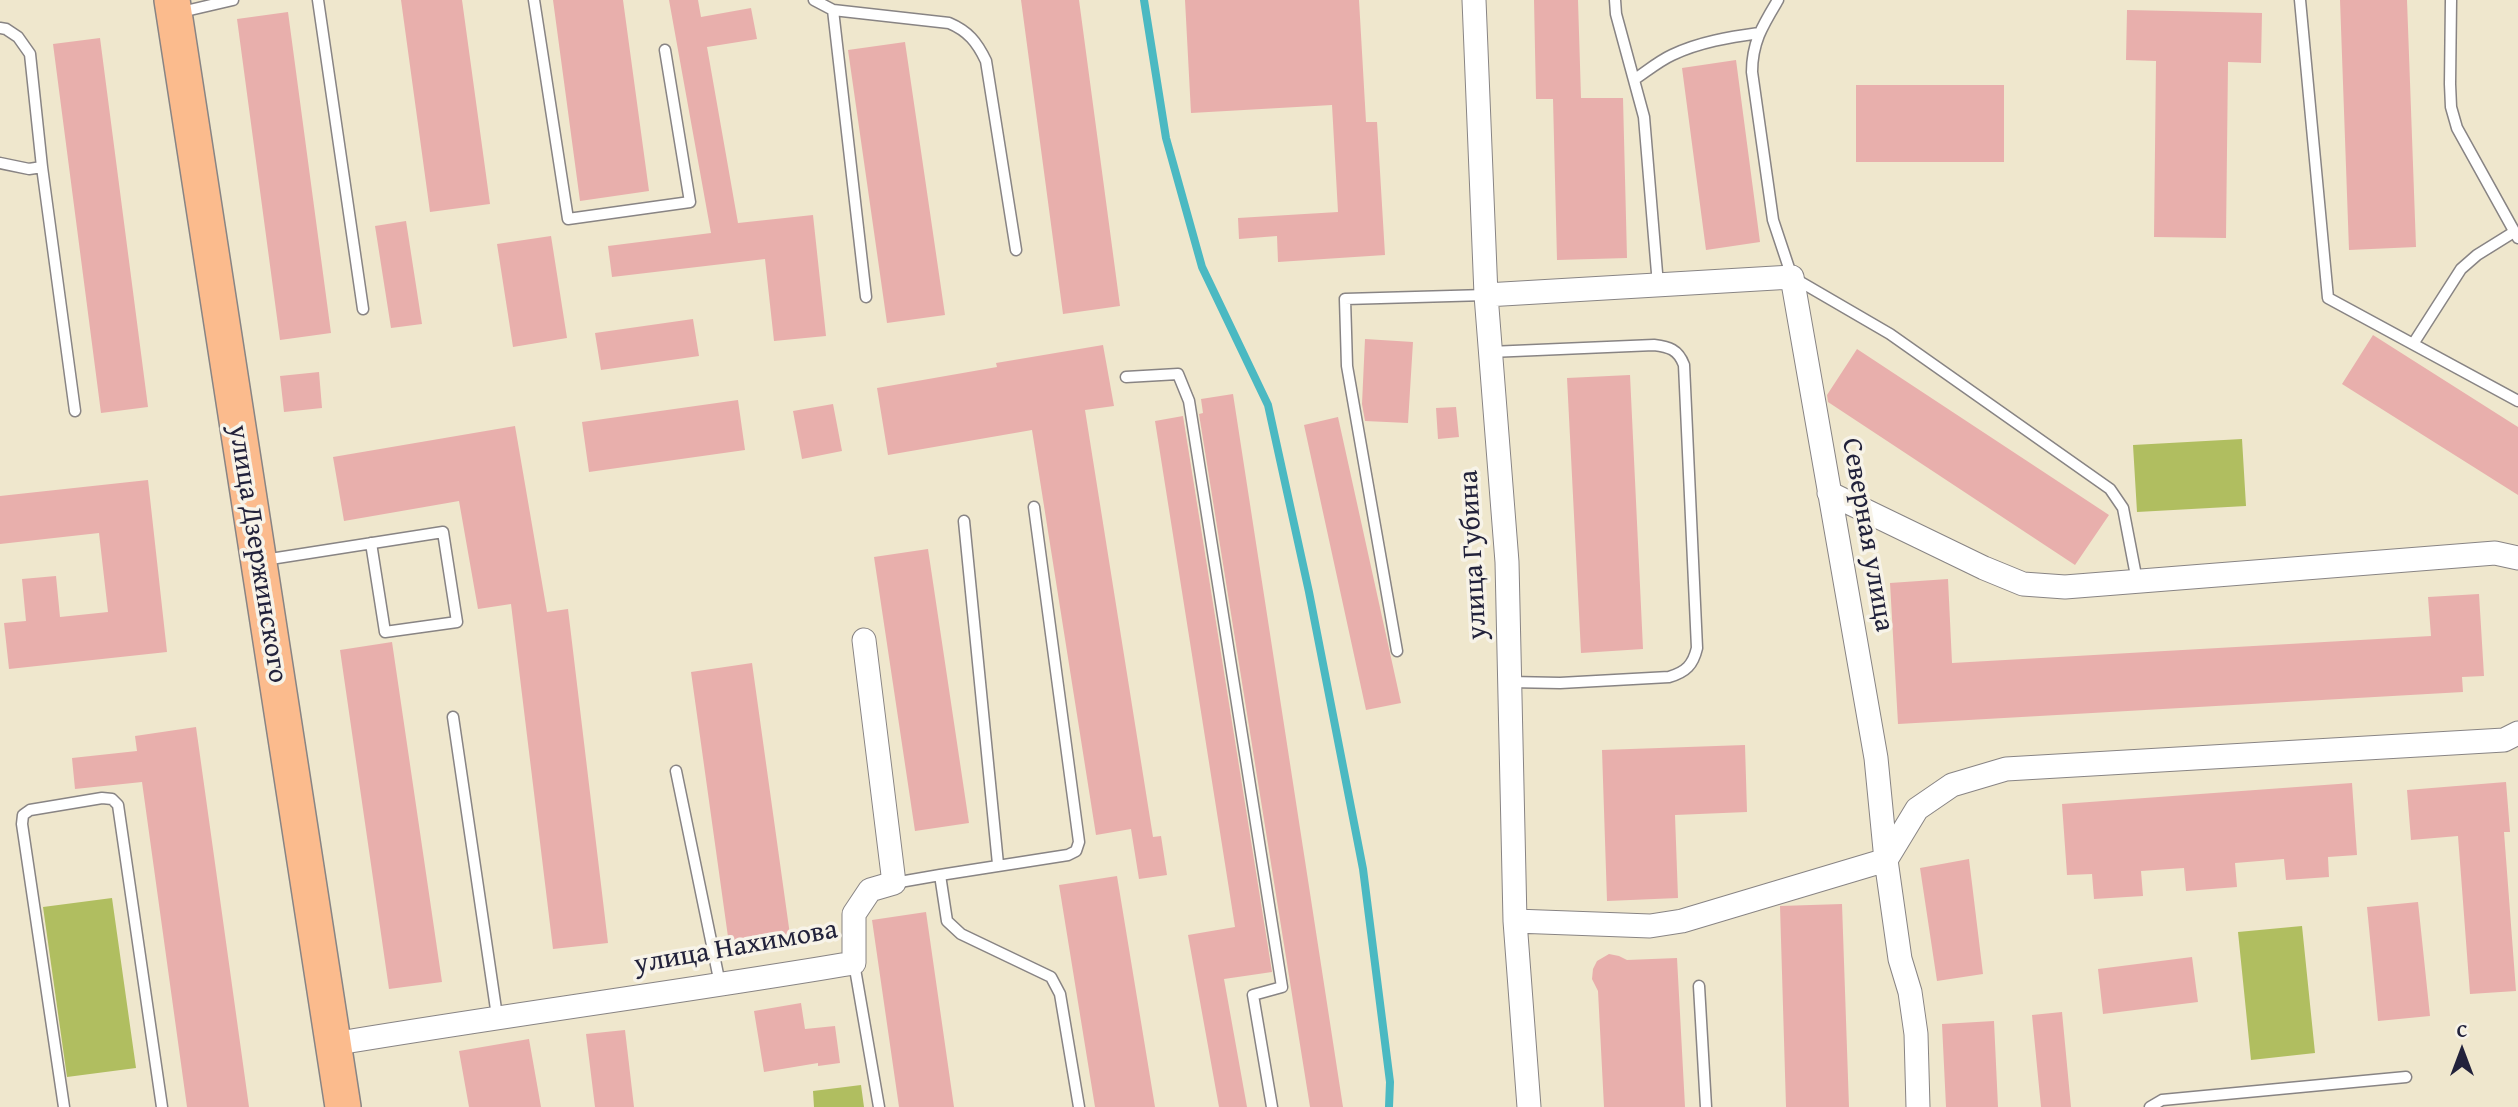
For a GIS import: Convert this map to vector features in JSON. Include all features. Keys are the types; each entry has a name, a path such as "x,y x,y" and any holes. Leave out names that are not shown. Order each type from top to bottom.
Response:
{"main road":[{"name":"улица Дзержинского","path":"173,7 342,1107"}],"street":[{"name":"улица Губина","path":"1474,0 1486,295 1507,562 1515,921 1529,1107"},
{"path":"1486,295 1792,277"},
{"name":"Северная улица","path":"1792,277 1876,758 1886,860 1900,959 1910,992 1916,1034 1918,1107"},
{"path":"1829,493 1983,568 2023,584 2065,587 2495,553 2518,558"},
{"path":"864,640 894,883"},
{"path":"1515,921 1650,926 1682,921 1886,860 1917,808 1952,785 2006,769 2504,740 2518,733"},
{"name":"улица Нахимова","path":"333,1044 497,1016 720,986 854,963 854,914 870,890 894,883"}],"lane":[{"path":"173,7 233,0"},
{"path":"318,0 363,309"},
{"path":"534,0 568,219 690,202 665,50"},
{"path":"814,0 833,10 949,23 964,29 979,45 986,61 1016,250"},
{"path":"1615,0 1619,25 1644,117 1658,285"},
{"path":"1778,0 1759,33 1752,53 1752,72 1773,220 1792,277 1890,334 2110,489 2123,508 2137,581"},
{"path":"2301,0 2328,298 2518,401"},
{"path":"2413,344 2461,269 2477,255 2516,235 2457,128 2451,95 2451,0"},
{"path":"833,10 866,297"},
{"path":"0,28 18,37 30,54 42,167 75,411"},
{"path":"1635,79 1669,56 1688,48 1733,36 1759,33"},
{"path":"0,163 29,169 42,167"},
{"path":"1397,651 1346,366 1345,299 1486,295"},
{"path":"1490,352 1654,345 1669,347 1680,354 1684,365 1697,648 1694,661 1683,673 1669,677 1560,683 1510,682"},
{"path":"1126,377 1178,374 1189,401 1282,987 1253,995 1272,1107"},
{"path":"894,883 1076,852 1079,842 1034,507"},
{"path":"964,521 998,864"},
{"path":"258,561 371,543 443,532 457,622 385,632 371,543"},
{"path":"453,717 497,1016"},
{"path":"676,771 720,986"},
{"path":"64,1107 22,824 23,815 30,810 102,798 112,799 118,805 162,1107"},
{"path":"940,875 947,921 961,933 1051,977 1060,994 1079,1107"},
{"path":"854,963 879,1107"},
{"path":"1699,986 1706,1107"},
{"path":"2150,1107 2162,1100 2406,1077"}],"green space":[{"path":"2242,439 2246,506 2137,512 2133,445"},
{"path":"112,898 136,1068 67,1077 43,907"},
{"path":"2302,926 2315,1053 2251,1060 2238,932"},
{"path":"861,1085 864,1107 814,1107 813,1091"}],"building":[{"path":"401,0 462,0 490,204 430,212"},
{"path":"553,0 623,0 649,191 580,201"},
{"path":"669,0 698,0 701,17 751,8 757,39 707,47 738,223 813,215 826,336 774,341 765,259 612,277 608,246 711,233"},
{"path":"1021,0 1079,0 1120,306 1063,314"},
{"path":"1185,0 1359,0 1366,122 1377,122 1385,255 1278,262 1277,236 1239,239 1238,218 1338,212 1332,105 1191,113"},
{"path":"1534,0 1578,0 1581,98 1623,98 1627,258 1557,260 1553,99 1536,99"},
{"path":"2340,0 2407,0 2416,247 2349,250"},
{"path":"2127,10 2262,13 2261,63 2228,62 2226,238 2154,237 2156,61 2126,60"},
{"path":"288,12 331,333 280,340 237,19"},
{"path":"100,38 148,407 101,413 53,44"},
{"path":"905,42 945,315 887,323 848,50"},
{"path":"1736,60 1760,242 1706,250 1682,68"},
{"path":"1856,85 2004,85 2004,162 1856,162"},
{"path":"406,221 422,324 391,328 375,226"},
{"path":"551,236 567,338 513,347 497,244"},
{"path":"693,319 699,356 601,370 595,333"},
{"path":"2373,335 2518,427 2518,495 2342,384"},
{"path":"1365,339 1413,342 1408,423 1365,421 1362,404"},
{"path":"1103,345 1114,406 1085,410 1153,837 1161,836 1167,875 1139,879 1131,829 1096,835 1032,430 888,455 877,388 997,367 996,363"},
{"path":"1857,349 2109,515 2075,565 1828,402 1827,395"},
{"path":"319,372 322,408 284,412 280,376"},
{"path":"1630,375 1643,649 1581,653 1567,378"},
{"path":"1233,394 1343,1107 1310,1107 1199,414 1203,413 1201,399"},
{"path":"738,400 745,450 589,472 582,422"},
{"path":"833,404 842,451 802,459 793,411"},
{"path":"1456,407 1459,437 1438,439 1436,408"},
{"path":"1183,416 1272,972 1224,979 1247,1107 1219,1107 1188,935 1235,927 1155,421"},
{"path":"1338,417 1401,703 1366,710 1304,425"},
{"path":"515,426 547,612 568,609 608,943 553,949 511,604 478,609 459,501 344,521 333,457"},
{"path":"148,480 167,652 9,669 4,623 26,621 22,579 56,576 60,617 108,612 99,533 0,544 0,496"},
{"path":"928,549 969,823 915,831 874,557"},
{"path":"1948,579 1952,663 2431,636 2428,597 2479,594 2484,676 2462,677 2463,692 1898,724 1890,583"},
{"path":"392,642 442,982 389,989 340,650"},
{"path":"752,663 790,935 729,944 691,672"},
{"path":"196,727 249,1107 187,1107 142,782 75,789 72,758 137,751 135,736"},
{"path":"1745,745 1747,812 1675,815 1678,898 1607,901 1602,750"},
{"path":"2506,782 2510,832 2504,832 2516,991 2470,994 2458,836 2411,840 2407,790"},
{"path":"2352,783 2357,855 2328,857 2329,877 2286,880 2284,859 2235,863 2237,887 2186,891 2184,868 2141,871 2143,896 2094,899 2092,874 2067,875 2062,804"},
{"path":"1969,859 1983,974 1937,981 1920,868"},
{"path":"1117,876 1155,1107 1095,1107 1059,885"},
{"path":"2418,902 2430,1016 2378,1021 2367,907"},
{"path":"1842,904 1849,1107 1786,1107 1780,906"},
{"path":"926,912 954,1107 899,1107 872,920"},
{"path":"1609,954 1627,960 1677,958 1685,1107 1604,1107 1598,991 1592,979 1597,961"},
{"path":"2192,957 2198,1002 2103,1014 2098,969"},
{"path":"801,1003 805,1029 835,1026 840,1063 818,1066 818,1063 764,1072 754,1011"},
{"path":"2062,1012 2071,1107 2041,1107 2032,1015"},
{"path":"1994,1021 1998,1107 1946,1107 1942,1024"},
{"path":"625,1030 634,1107 595,1107 586,1034"},
{"path":"529,1039 541,1107 469,1107 459,1051"}],"waterway":[{"path":"1144,0 1166,138 1202,267 1268,405 1309,592 1363,869 1390,1082 1389,1107"}]}
